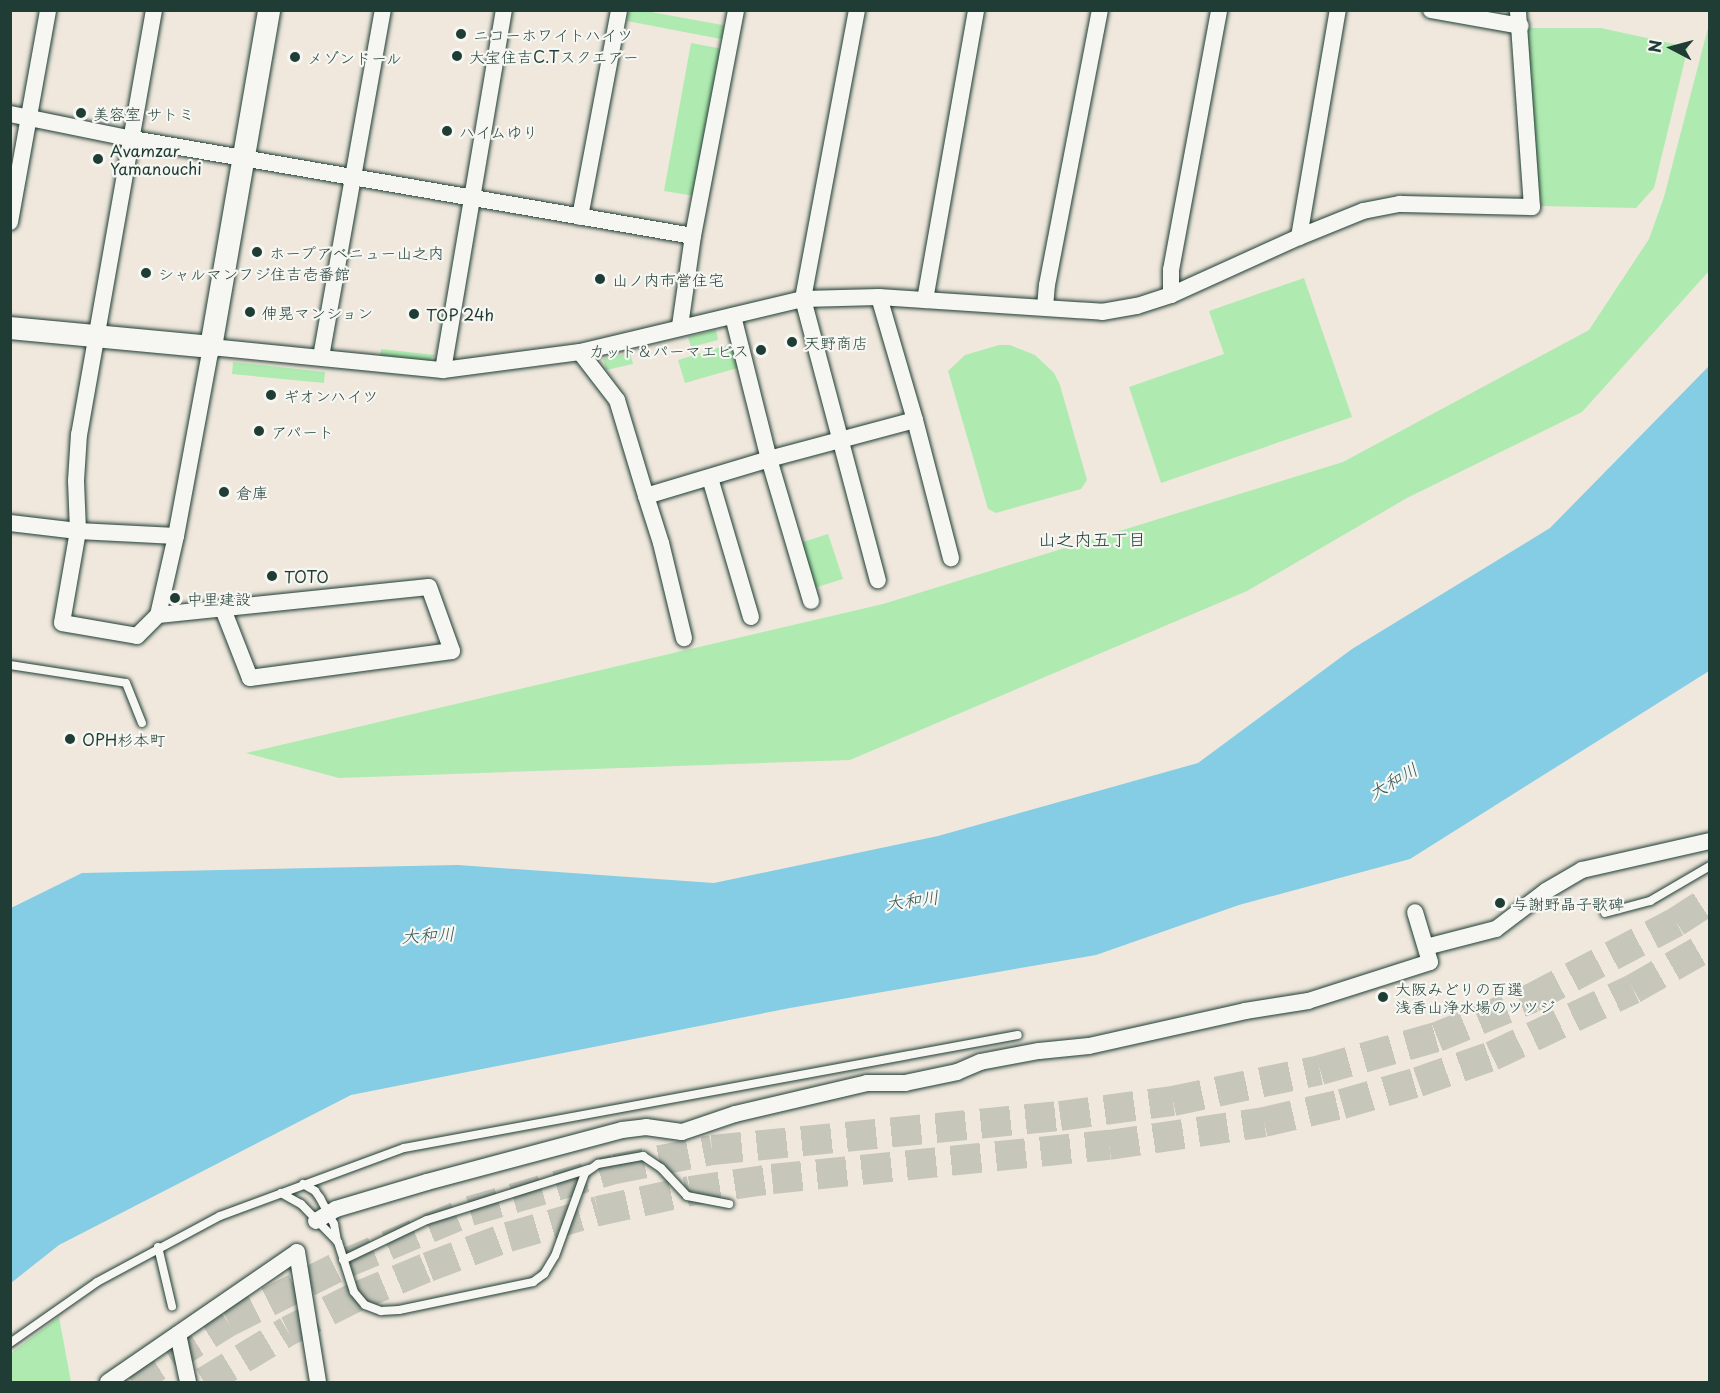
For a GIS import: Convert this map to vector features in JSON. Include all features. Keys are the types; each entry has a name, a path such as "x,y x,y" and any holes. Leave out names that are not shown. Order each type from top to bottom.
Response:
{"street":[{"path":"10,222 48,10"},
{"path":"154,10 79,434 75,481 78,531 62,623 137,636 158,615 176,536 269,10"},
{"path":"321,357 383,10"},
{"path":"443,370 470,198 504,10"},
{"path":"580,217 619,10"},
{"path":"680,326 693,236 736,10"},
{"path":"857,10 803,298 839,441 878,580"},
{"path":"925,300 976,10"},
{"path":"1045,307 1049,274 1100,10"},
{"path":"1171,295 1171,270 1219,10"},
{"path":"1299,237 1338,10"},
{"path":"10,328 443,370 580,352 803,298 879,297 1102,312 1137,306 1171,295 1299,237 1363,211 1400,204 1532,207 1519,18 1431,10"},
{"path":"10,114 133,139 243,156 693,236"},
{"path":"879,297 915,420 951,558"},
{"path":"733,316 769,459 811,600"},
{"path":"580,352 617,400 661,543 684,638"},
{"path":"645,496 769,459 915,420"},
{"path":"710,478 751,617"},
{"path":"10,523 78,531 176,536"},
{"path":"158,615 429,587 452,651 250,678 223,609"},
{"path":"1426,948 1496,929 1546,891 1582,870 1710,841"},
{"path":"322,1217 427,1182 622,1130 646,1127 682,1132 735,1114 867,1083 905,1083 957,1072 980,1062 1039,1051 1089,1047 1245,1011 1308,1001 1430,962 1415,912"},
{"path":"108,1383 297,1252 318,1383"},
{"path":"178,1334 188,1383"}],"lane":[{"path":"10,665 126,683 142,723"},
{"path":"1605,913 1650,901 1710,866"},
{"path":"10,1343 97,1282 158,1247 220,1216 404,1148 1018,1035"},
{"path":"343,1260 427,1220 589,1169 598,1164 643,1156 661,1168 687,1196 729,1204"},
{"path":"281,1193 334,1224 354,1292 365,1305 381,1311 399,1310 533,1282 544,1274 555,1256 585,1173 589,1169"},
{"path":"303,1184 315,1191 322,1217 338,1242"},
{"path":"158,1247 172,1306"}],"green space":[{"path":"629,11 646,11 728,26 726,40 627,21"},
{"path":"1709,24 1709,271 1582,412 1407,498 1247,591 850,760 339,778 246,753 883,604 1343,462 1589,330 1649,239 1664,197"},
{"path":"1524,28 1601,28 1688,47 1654,188 1636,208 1541,206"},
{"path":"691,43 723,49 695,196 664,191"},
{"path":"1304,278 1352,417 1161,483 1129,387 1224,354 1209,311"},
{"path":"716,330 718,340 691,347 688,337"},
{"path":"734,343 741,367 685,383 678,360"},
{"path":"999,345 1010,345 1035,355 1054,373 1060,385 1087,480 1081,489 996,513 988,509 948,371 965,355"},
{"path":"381,349 435,355 427,363 380,360"},
{"path":"630,353 633,364 606,370 603,359"},
{"path":"233,362 325,372 324,383 232,374"},
{"path":"828,534 843,579 814,588 800,543"},
{"path":"59,1317 71,1382 11,1382 11,1353"}],"water":[{"name":"大和川","path":"1709,366 1709,671 1410,859 1239,905 1096,955 790,1008 351,1095 59,1245 11,1283 11,908 82,873 458,865 714,883 938,836 1198,763 1352,649 1550,528"}],"tunnel":[{"path":"132,1382 228,1322 346,1263 470,1211 615,1169 712,1150 1060,1116 1173,1101 1320,1070 1437,1037 1532,998 1676,922 1710,900"},
{"path":"204,1382 288,1331 356,1297 508,1237 598,1211 690,1191 772,1179 1109,1145 1264,1122 1342,1104 1418,1082 1492,1056 1633,989 1710,945"}],"place":[{"name":"ニコーホワイトハイツ","path":"461,34"},
{"name":"大宝住吉C.Tスクエアー","path":"457,56"},
{"name":"メゾンドール","path":"295,57"},
{"name":"美容室 サトミ","path":"81,113"},
{"name":"ハイムゆり","path":"447,131"},
{"name":"Avamzar Yamanouchi","path":"98,159"},
{"name":"ホープアベニュー山之内","path":"257,252"},
{"name":"シャルマンフジ住吉壱番館","path":"146,273"},
{"name":"山ノ内市営住宅","path":"600,279"},
{"name":"伸晃マンション","path":"250,312"},
{"name":"TOP 24h","path":"414,314"},
{"name":"天野商店","path":"792,342"},
{"name":"カット＆パーマエビス","path":"761,350"},
{"name":"ギオンハイツ","path":"271,395"},
{"name":"アパート","path":"259,431"},
{"name":"倉庫","path":"224,492"},
{"name":"TOTO","path":"272,576"},
{"name":"中里建設","path":"175,598"},
{"name":"OPH杉本町","path":"70,739"},
{"name":"与謝野晶子歌碑","path":"1500,903"},
{"name":"大阪みどりの百選 浅香山浄水場のツツジ","path":"1383,997"}],"district":[{"name":"山之内五丁目","path":"1092,539"}]}
